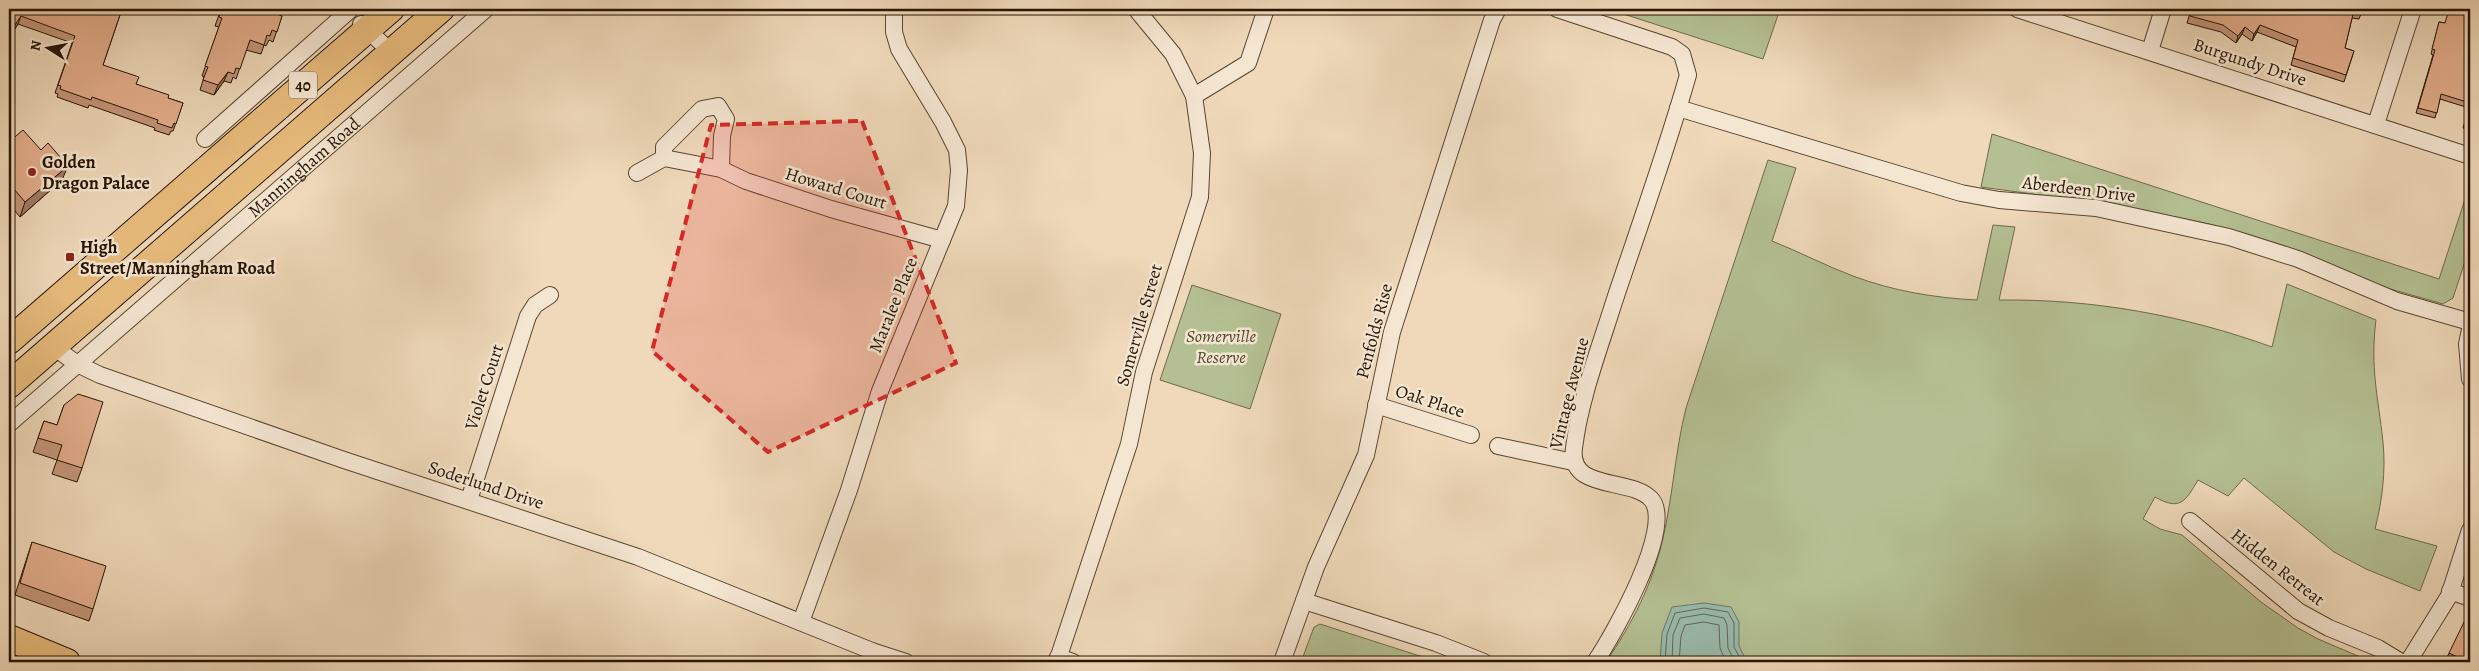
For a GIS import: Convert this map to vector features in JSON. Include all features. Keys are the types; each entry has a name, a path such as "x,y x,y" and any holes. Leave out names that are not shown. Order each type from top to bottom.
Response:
{"main road":[{"name":"40","path":"9,341 391,9"},
{"name":"Manningham Road","path":"9,385 440,9"},
{"path":"9,638 67,662"}],"street":[{"name":"Manningham Road","path":"9,424 486,9"},
{"name":"Maralee Place","path":"801,622 849,490 880,391 956,206 959,170 956,150 943,122 899,49 894,32 894,9"},
{"name":"Somerville Street","path":"1063,661 1129,444 1144,372 1200,198 1202,153 1194,96 1173,54 1136,9"},
{"path":"1194,96 1248,63 1266,9"},
{"name":"Penfolds Rise","path":"1282,661 1316,567 1366,455 1392,332 1492,20 1498,9"},
{"name":"Vintage Avenue","path":"1557,9 1663,43 1682,54 1688,75 1592,371 1574,447 1573,462 1577,470 1586,475 1638,492 1651,499 1656,511 1653,540 1638,586 1615,632 1595,662"},
{"name":"Burgundy Drive","path":"2017,9 2470,156"},
{"path":"2150,51 2163,9"},
{"path":"2376,124 2413,9"},
{"path":"205,139 345,10 368,29 390,52"},
{"path":"637,172 664,158 664,147 702,109 718,106 726,119 722,136 721,169"},
{"name":"Aberdeen Drive","path":"1678,108 1961,193 1999,200 2096,208 2229,237 2298,259 2397,301 2470,322"},
{"name":"Howard Court","path":"664,158 721,169 746,181 831,209 942,240"},
{"name":"Violet Court","path":"469,500 528,316 535,305 550,295"},
{"path":"2470,330 2470,379"},
{"name":"Soderlund Drive","path":"54,347 77,364 138,389 638,558 872,651 906,662"},
{"name":"Oak Place","path":"1376,405 1472,435"},
{"path":"1498,446 1573,462"},
{"name":"Hidden Retreat","path":"2190,521 2298,610 2329,628 2378,648 2401,662"},
{"path":"2408,662 2445,605 2469,539"},
{"path":"2450,591 2470,598"},
{"path":"1304,602 1455,657 1484,662"}],"highlighted area":[{"path":"862,121 956,363 768,452 652,351 711,125"}],"green space":[{"path":"1608,9 1780,9 1763,59"},
{"path":"1992,134 2439,279 2470,184 2470,246 2453,298 2443,304 2387,288 2251,236 2209,224 2128,207 1981,187"},
{"path":"1768,160 1796,168 1772,241 1843,272 1883,286 1946,298 1977,300 1993,225 2015,227 1999,300 2069,302 2138,311 2205,326 2272,347 2287,284 2376,320 2374,368 2383,442 2384,475 2375,529 2437,546 2420,591 2366,569 2334,552 2244,478 2228,496 2198,480 2185,499 2176,504 2155,497 2143,519 2160,529 2182,535 2261,602 2298,628 2318,639 2365,659 2365,662 1606,662 1633,618 1654,571 1666,522 1686,408"},
{"name":"Somerville Reserve","path":"1192,285 1281,314 1250,409 1160,380"},
{"path":"1320,624 1426,658 1431,662 1301,662 1314,627"}],"water":[{"path":"1704,603 1731,607 1739,622 1739,646 1747,662 1660,662 1662,633 1672,607"}],"building":[{"path":"9,9 122,9 103,65 139,77 136,84 169,95 168,98 183,103 176,124 174,123 172,128 157,123 158,120 92,97 91,100 60,89 61,86 58,85 75,36 21,16 9,34"},
{"path":"222,9 265,9 282,16 277,32 272,30 270,36 267,35 264,45 250,40 240,69 236,68 234,74 228,72 218,85 203,80 208,67 205,66 222,18 219,17"},
{"path":"2192,9 2363,9 2362,12 2354,10 2345,48 2354,51 2346,75 2293,58 2298,40 2260,25 2254,34 2245,27 2238,36 2223,25 2190,16"},
{"path":"2449,9 2470,9 2470,103 2441,94 2437,113 2418,108 2435,50 2432,49 2439,22 2445,23"},
{"path":"2470,106 2470,125 2465,123"},
{"name":"Golden Dragon Palace","path":"23,130 41,150 48,143 68,166 25,202 9,183 9,142"},
{"path":"78,394 103,402 82,468 57,460 62,445 38,438 44,421 57,425 64,405"},
{"path":"32,542 106,566 93,609 20,583"},
{"path":"2467,616 2470,618 2470,662 2449,653"}],"place":[{"name":"Golden Dragon Palace","path":"32,172"},
{"name":"High Street/Manningham Road","path":"70,257"}]}
